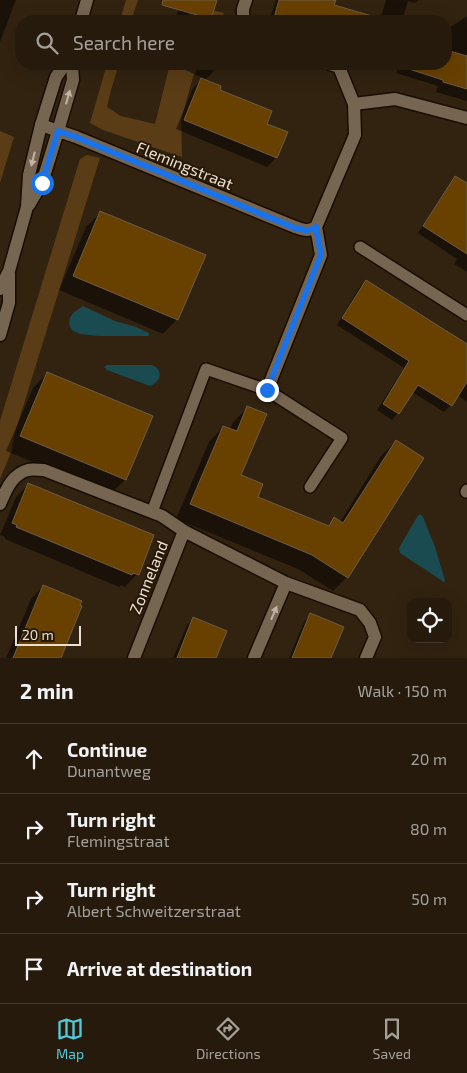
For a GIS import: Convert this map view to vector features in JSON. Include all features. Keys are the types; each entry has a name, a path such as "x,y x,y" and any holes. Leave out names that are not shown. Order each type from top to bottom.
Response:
{"street":[{"path":"83,15 87,0"},
{"path":"244,15 246,0"},
{"path":"0,289 9,271 27,207 29,175 41,125 56,77 61,70"},
{"path":"27,207 42,183 73,80 72,70"},
{"path":"267,390 321,255 316,227 355,135 354,104 340,70"},
{"path":"354,104 396,99 467,118"},
{"name":"Flemingstraat","path":"41,125 85,141 295,228 311,230 316,227"},
{"path":"0,336 9,303 9,271"},
{"path":"0,504 8,486 18,474 29,470 44,470 162,516 184,531"},
{"name":"Zonneland","path":"134,658 184,531 286,583 360,610 370,623 375,637 366,658"},
{"path":"254,658 286,583"}],"lane":[{"path":"360,247 467,315"},
{"path":"152,512 206,369 267,390 342,438 310,487"}],"shaded area":[{"path":"126,0 138,0 133,15 122,15"},
{"path":"193,5 224,13 223,15 189,15"},
{"path":"105,70 117,70 107,107 121,116 155,124 168,70 196,70 181,120 182,157 103,130 90,123"},
{"path":"0,131 14,137 0,183"},
{"path":"87,155 100,158 14,436 12,450 0,479 0,421 80,159"}],"water":[{"path":"83,306 115,321 136,327 149,333 149,336 80,334 72,330 69,324 73,313"},
{"path":"107,365 152,365 156,367 160,376 157,382 150,386 107,370 104,367"},
{"path":"420,514 435,547 444,582 400,553 399,548"}],"building":[{"path":"163,0 217,0 212,15 197,15 162,5"},
{"path":"279,0 336,0 334,5 369,15 275,15"},
{"path":"452,52 467,56 467,89 443,82 443,80 412,70 452,70"},
{"path":"201,78 221,86 220,90 272,111 267,124 288,132 277,158 184,120"},
{"path":"455,176 467,183 467,254 423,226"},
{"path":"100,211 206,255 178,320 73,276"},
{"path":"366,280 467,344 467,382 452,406 418,385 399,414 383,404 409,361 342,318"},
{"path":"47,372 153,416 126,480 20,436"},
{"path":"247,406 267,414 241,475 263,484 258,497 329,526 334,517 343,523 396,440 424,458 348,578 312,555 190,504 223,426 237,431"},
{"path":"28,483 154,535 139,575 133,573 132,575 16,527 17,525 12,523"},
{"path":"43,585 82,601 80,605 82,606 61,658 13,658"},
{"path":"310,613 344,627 331,658 292,658"},
{"path":"193,617 227,631 216,658 177,658"}],"route":[{"path":"42,183 58,131 295,228 311,230 316,227 321,255 267,390"}]}
